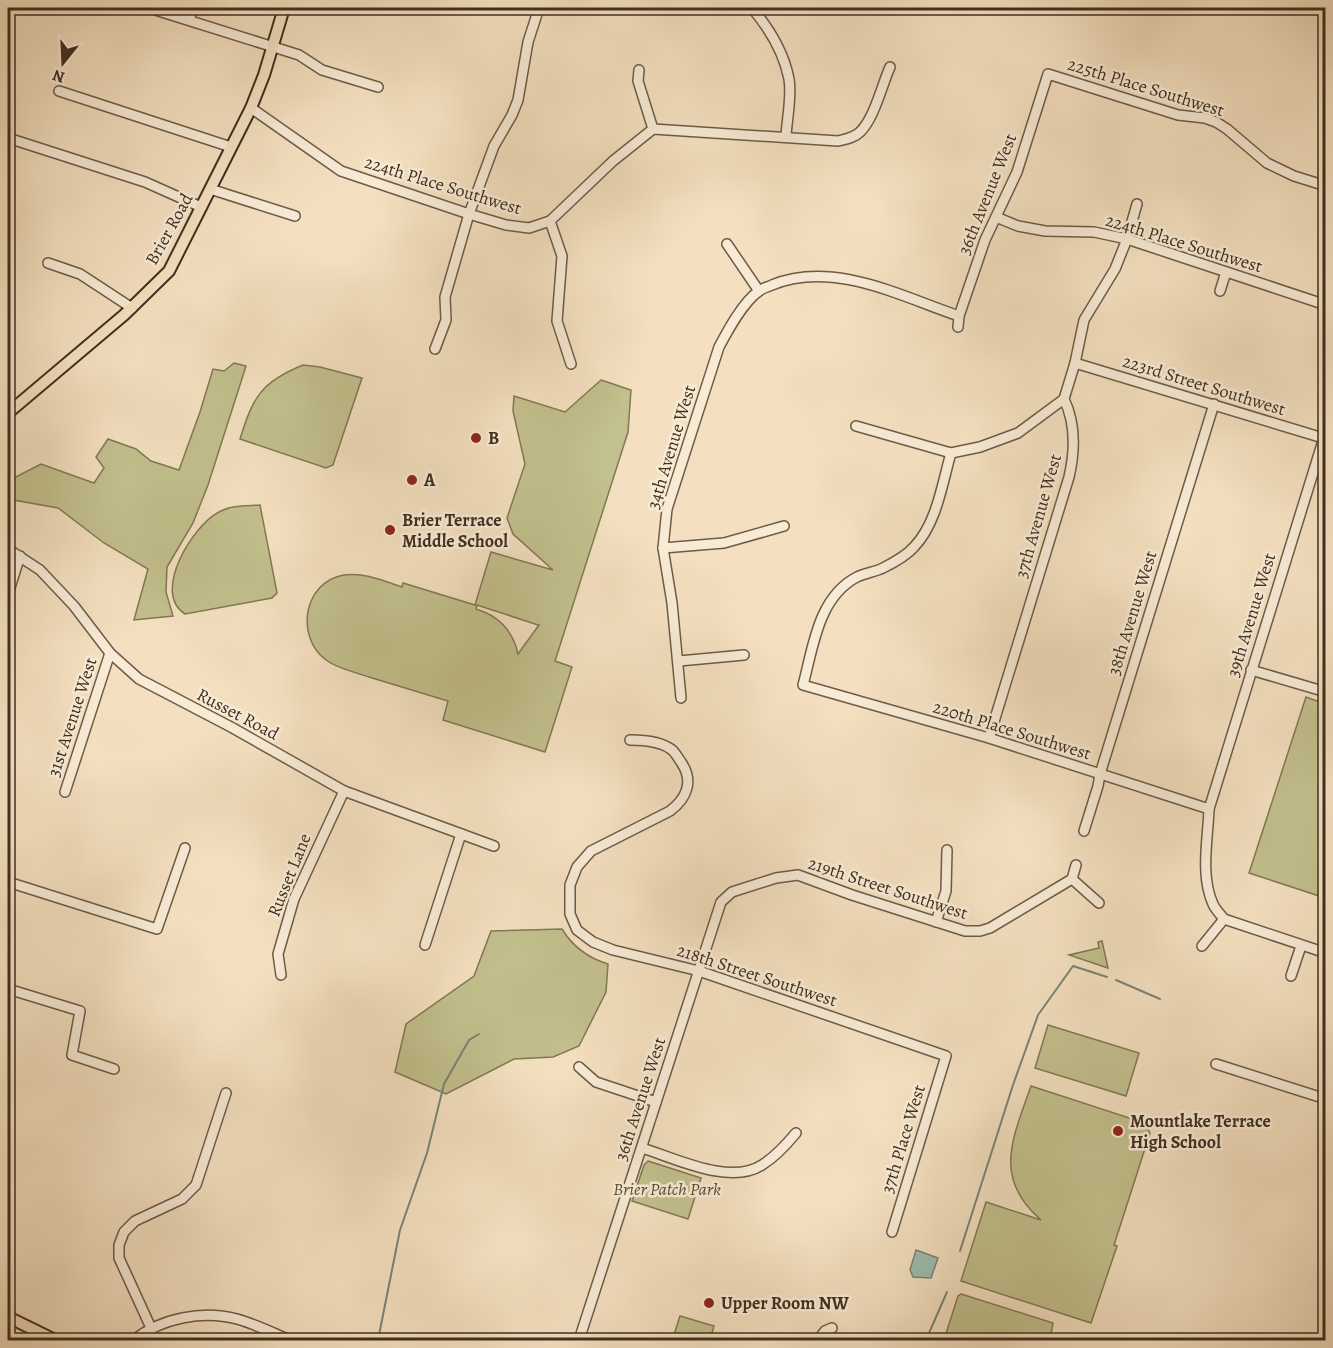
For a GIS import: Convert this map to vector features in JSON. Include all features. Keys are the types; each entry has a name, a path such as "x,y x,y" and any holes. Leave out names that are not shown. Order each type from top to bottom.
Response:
{"main road":[{"name":"Brier Road","path":"10,407 132,308 169,271 251,108 264,75 284,8"},
{"path":"8,1317 55,1341"}],"street":[{"path":"149,8 273,46 299,55 322,70 378,87"},
{"path":"189,20 193,8"},
{"path":"435,349 446,320 445,297 468,214 494,146 518,100 528,42 539,8"},
{"path":"752,8 779,51 789,79 786,136"},
{"path":"571,364 557,321 562,256 550,221 613,160 653,129 838,141 850,138 859,133 867,124 890,67"},
{"path":"639,70 638,81 653,129"},
{"name":"225th Place Southwest","path":"1048,74 1178,115 1205,118 1215,122 1227,129 1267,163 1294,176 1326,186"},
{"name":"36th Avenue West","path":"958,327 959,316 985,240 1017,172 1048,74"},
{"path":"59,91 231,147"},
{"name":"224th Place Southwest","path":"251,108 341,171 506,225 529,228 550,221"},
{"path":"8,138 145,182 201,207"},
{"path":"210,189 295,216"},
{"path":"856,426 951,453 980,447 1018,433 1064,399 1076,363 1083,320 1115,269 1128,239 1137,204"},
{"name":"224th Place Southwest","path":"996,217 1018,226 1094,232 1128,239 1326,305"},
{"path":"727,244 759,291 781,281 807,275 829,277 870,285 959,316"},
{"path":"48,263 80,274 132,308"},
{"path":"1220,291 1226,272"},
{"name":"34th Avenue West","path":"681,698 679,661 663,548 667,509 719,347 731,323 759,291"},
{"name":"223rd Street Southwest","path":"1076,363 1324,435"},
{"name":"37th Avenue West","path":"988,738 1069,477 1073,450 1073,427 1071,413 1064,399"},
{"name":"38th Avenue West","path":"1084,831 1214,404"},
{"name":"39th Avenue West","path":"1224,919 1214,906 1207,888 1209,809 1324,435"},
{"name":"220th Place Southwest","path":"951,453 934,513 913,548 883,568 856,578 835,596 820,618 803,685 988,738 1209,809"},
{"path":"663,548 724,543 784,526"},
{"name":"Russet Road","path":"8,549 40,570 74,606 110,653 139,679 231,727 344,791 494,846"},
{"path":"8,594 20,556"},
{"name":"31st Avenue West","path":"65,792 110,653"},
{"path":"679,661 744,654"},
{"path":"1251,670 1326,692"},
{"name":"218th Street Southwest","path":"630,740 651,741 672,750 687,771 687,790 681,803 670,811 591,851 577,867 570,885 570,914 578,930 593,942 613,950 699,971 946,1056"},
{"name":"Russet Lane","path":"281,975 278,954 294,899 344,791"},
{"path":"425,945 461,834"},
{"path":"8,882 157,929 185,848"},
{"path":"936,922 946,891 947,850"},
{"path":"1076,864 1072,879 1099,903"},
{"name":"219th Street Southwest","path":"721,902 732,892 776,878 798,875 965,931 980,931 990,928 1072,879"},
{"name":"36th Avenue West","path":"579,1341 721,902"},
{"path":"1202,946 1224,919 1326,953"},
{"path":"1291,976 1301,946"},
{"path":"8,989 80,1011 72,1055 114,1069"},
{"name":"37th Place West","path":"892,1232 946,1056"},
{"path":"1216,1064 1326,1099"},
{"path":"579,1067 596,1082 656,1102"},
{"path":"151,1328 119,1258 119,1245 124,1232 135,1221 182,1199 196,1185 226,1093"},
{"path":"642,1148 716,1172 739,1172 761,1166 783,1148 796,1133"},
{"path":"134,1341 151,1328 180,1319 208,1315 238,1319 290,1341"},
{"path":"818,1341 825,1331 832,1328"}],"green space":[{"path":"234,363 246,366 208,485 193,523 167,567 166,592 173,616 134,620 148,569 104,543 58,508 8,499 8,478 12,479 41,464 94,483 104,468 96,457 108,439 136,449 151,461 179,470 213,369 224,371"},
{"path":"303,365 362,378 333,465 326,468 240,439 249,412 261,393 277,378"},
{"path":"601,380 631,390 628,432 555,661 572,667 545,752 443,720 448,701 336,666 316,650 307,625 312,599 330,580 344,575 366,576 402,587 403,583 475,605 491,552 553,570 513,534 507,518 525,464 513,411 514,396 565,412","holes":["477,605 539,625 518,654 513,638 504,626 492,616 476,609"]},
{"path":"260,505 277,593 272,598 185,614 176,604 172,591 174,576 188,544 198,530 219,512 234,507"},
{"path":"1306,697 1325,704 1325,898 1249,873"},
{"path":"562,929 582,951 608,964 606,992 579,1046 553,1057 514,1059 446,1094 395,1072 406,1024 474,976 491,931"},
{"path":"1102,941 1108,968 1069,955 1099,948 1098,942"},
{"path":"1048,1025 1139,1053 1126,1096 1035,1068"},
{"path":"1031,1086 1145,1123 1150,1133 1114,1245 1117,1246 1091,1323 961,1281 986,1202 1041,1220 1016,1189 1012,1173 1013,1140"},
{"name":"Brier Patch Park","path":"648,1161 701,1178 688,1219 632,1201 644,1165"},
{"path":"961,1294 1053,1323 1050,1340 944,1340 958,1296"},
{"path":"680,1316 714,1326 710,1340 673,1338"}],"shaded area":[{"path":"916,1250 938,1258 931,1278 913,1277 910,1270"}],"waterway":[{"path":"960,1251 1038,1015 1073,966 1107,977"},
{"path":"1116,980 1160,999"},
{"path":"378,1340 400,1230 427,1153 444,1084 469,1040 479,1034"},
{"path":"926,1340 947,1292"}],"place":[{"name":"B","path":"476,438"},
{"name":"A","path":"412,480"},
{"name":"Brier Terrace Middle School","path":"390,530"},
{"name":"Mountlake Terrace High School","path":"1118,1131"},
{"name":"Upper Room NW","path":"709,1303"}]}
